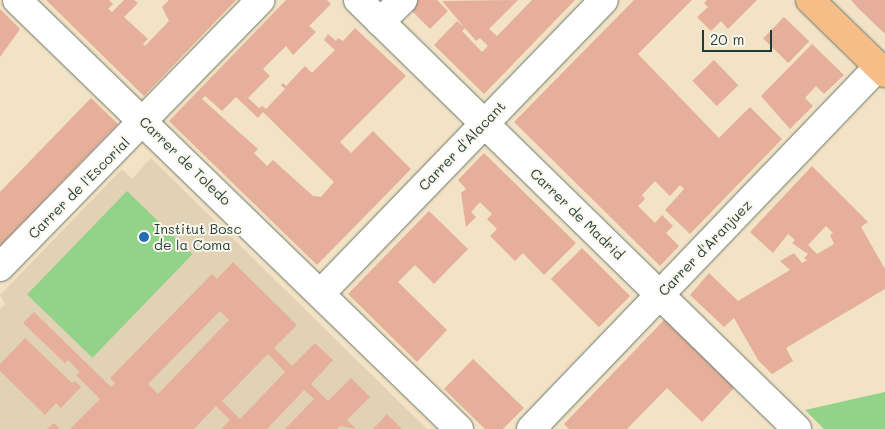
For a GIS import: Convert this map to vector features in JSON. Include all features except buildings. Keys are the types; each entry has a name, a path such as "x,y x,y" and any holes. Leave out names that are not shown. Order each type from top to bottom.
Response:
{"main road":[{"path":"810,0 882,70"}],"street":[{"name":"Carrer de Toledo","path":"17,0 459,429"},
{"name":"Carrer de l'Escorial","path":"0,267 144,122 261,0"},
{"name":"Carrer de Madrid","path":"358,0 796,429"},
{"path":"380,22 403,0"},
{"name":"Carrer d'Alacant","path":"321,293 604,0"},
{"name":"Carrer d'Aranjuez","path":"531,429 659,295 882,70"}],"shaded area":[{"name":"Institut Bosc de la Coma","path":"151,158 427,429 0,429 0,309 5,304 0,295 122,169 132,179"}],"green space":[{"path":"127,191 192,254 92,358 27,295"},
{"path":"885,392 885,429 824,429 805,410"}],"place":[{"name":"Institut Bosc de la Coma","path":"144,237"}]}
